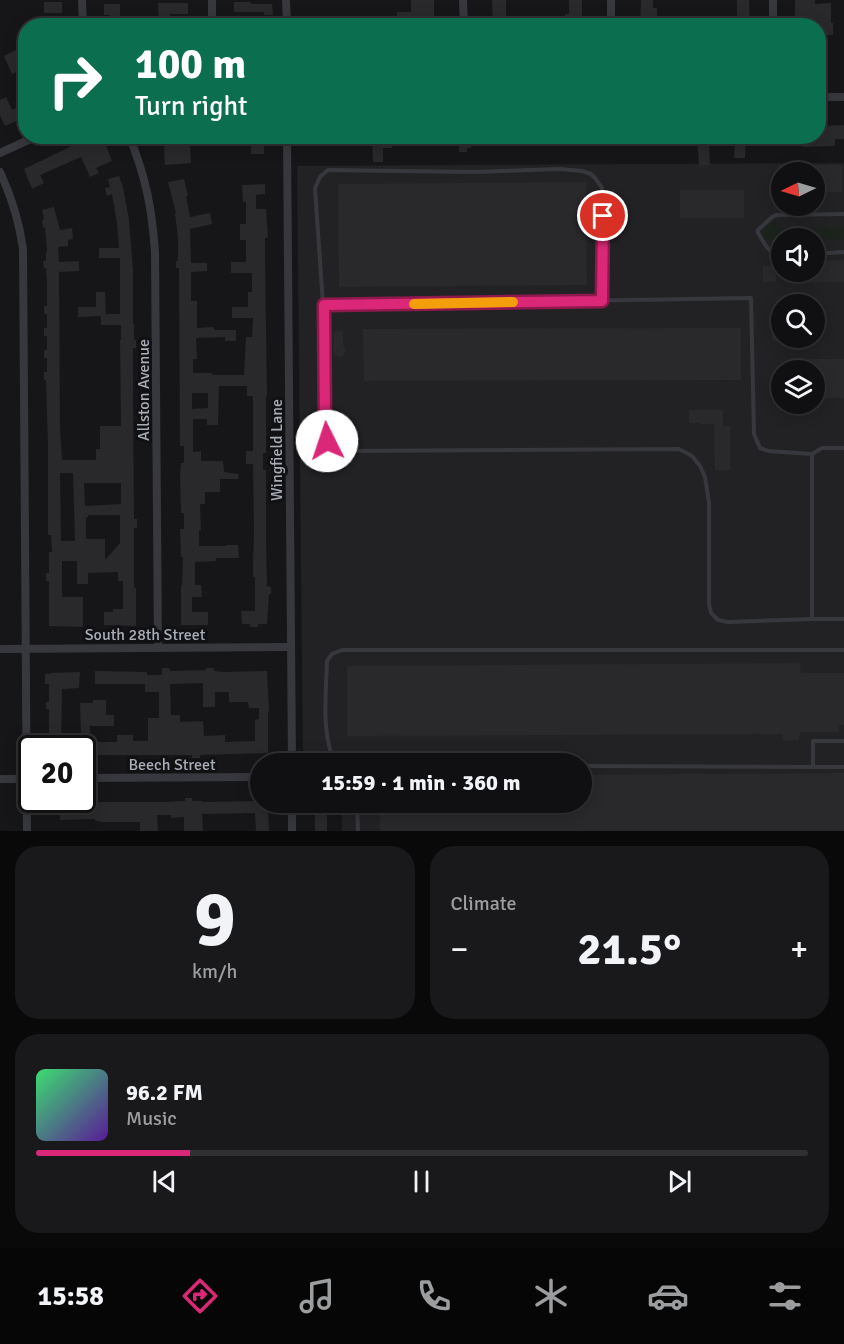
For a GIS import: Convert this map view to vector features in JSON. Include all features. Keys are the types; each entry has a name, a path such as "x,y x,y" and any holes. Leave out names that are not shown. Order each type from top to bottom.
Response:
{"street":[{"path":"82,0 83,18"},
{"path":"212,0 212,18"},
{"path":"286,0 287,18"},
{"path":"464,0 464,18"},
{"path":"611,0 611,18"},
{"path":"772,0 773,18"},
{"path":"826,97 844,96"},
{"path":"0,153 20,144"},
{"name":"Allston Avenue","path":"132,144 149,195 155,252 158,648"},
{"name":"Wingfield Lane","path":"287,144 292,753"},
{"path":"0,172 15,209 23,249 28,735"},
{"name":"South 28th Street","path":"0,649 291,646"},
{"name":"Beech Street","path":"96,778 250,777"},
{"path":"0,779 18,779"},
{"path":"27,831 28,813"},
{"path":"292,813 292,831"}],"lane":[{"path":"602,301 602,188 591,174 559,169 475,172 328,170 320,177 315,188 324,305 327,441 333,448 340,451 679,449 692,456 705,477 709,503 709,604 711,613 718,620 728,622 844,619"},
{"path":"771,251 758,230 772,217 776,215 844,214"},
{"path":"825,253 844,252"},
{"path":"324,305 751,298 754,434 760,448 768,451 812,454 822,448 844,448"},
{"path":"812,454 812,620"},
{"path":"330,753 326,727 327,661 332,654 342,650 844,650"},
{"path":"813,766 813,741 844,741"},
{"path":"592,766 844,767"},
{"path":"357,813 358,831"}],"shaded area":[{"path":"771,163 771,216 825,216 825,163 844,163 844,831 342,831 342,813 592,813 592,753 303,753 297,166"},
{"path":"775,220 777,221 778,228 771,228 771,240 767,240 761,232"},
{"path":"825,220 825,227 844,227 844,239 825,239 825,228 821,228 821,221"}],"building":[{"path":"411,0 434,0 434,18 397,18 397,12 411,12"},
{"path":"492,0 506,0 506,18 493,18"},
{"path":"569,0 582,0 582,18 565,18 565,14 569,14"},
{"path":"641,0 653,0 653,8 657,8 657,16 640,18"},
{"path":"737,0 749,0 750,18 737,18"},
{"path":"795,0 815,0 815,4 831,3 833,35 826,35 826,18 795,18"},
{"path":"44,2 62,2 62,13 44,13"},
{"path":"234,2 272,4 273,15 264,15 264,12 234,12"},
{"path":"158,3 188,3 188,14 170,14 170,18 159,18"},
{"path":"104,4 120,4 120,18 110,18 110,15 104,15"},
{"path":"16,50 18,76 16,72 12,74 4,56"},
{"path":"6,97 12,110 18,107 18,120 5,126 0,115 0,100"},
{"path":"844,125 844,139 835,139 835,146 803,147 803,144 826,144 826,126"},
{"path":"76,144 105,144 112,161 96,168 99,173 90,177 81,157 40,175 44,183 32,189 24,169"},
{"path":"161,144 200,145 190,145 191,163 165,165 164,146"},
{"path":"251,144 264,144 264,154 251,154"},
{"path":"372,144 392,144 392,148 383,148 383,162 373,162"},
{"path":"459,144 516,144 516,146 471,146 467,148 467,152 459,152"},
{"path":"698,144 717,144 709,145 710,165 699,166"},
{"path":"735,144 746,144 745,158 734,158"},
{"path":"825,165 842,165 842,192 825,192"},
{"path":"119,176 123,187 129,220 133,270 133,324 134,340 136,340 136,348 133,348 133,402 134,519 137,519 137,528 134,528 136,626 104,625 104,612 123,609 123,581 118,581 118,572 88,573 88,584 77,584 77,561 62,561 62,597 83,597 83,627 49,626 49,581 46,581 46,573 49,573 49,552 52,552 51,535 48,535 48,447 46,380 44,380 44,372 47,372 47,358 44,358 44,350 47,350 47,336 44,336 44,328 47,328 47,314 44,314 44,306 47,306 47,283 43,261 46,261 47,251 42,210 54,207 60,230 72,228 73,239 68,240 68,246 58,247 59,262 79,261 79,271 59,272 62,460 96,460 96,449 100,449 100,426 121,426 121,325 101,325 101,316 78,317 78,307 96,307 96,292 105,292 106,314 120,314 120,258 99,258 99,248 119,248 112,194 107,196 105,188 110,187 108,179","holes":["60,473 73,473 75,541 61,541","84,483 121,483 121,504 85,506","88,515 120,515 120,543 105,560 105,539 86,539 86,517"]},
{"path":"184,179 190,217 210,213 212,224 190,229 191,263 207,263 207,271 191,272 191,301 197,301 197,328 214,327 214,330 236,330 236,341 225,341 225,337 196,338 197,359 193,359 193,373 212,373 212,375 244,375 246,337 252,337 253,318 232,318 232,307 248,307 248,292 252,292 252,273 231,273 231,262 246,262 246,240 240,240 240,224 246,224 246,202 243,202 242,185 265,184 265,194 256,195 256,209 266,209 268,238 265,238 267,396 266,453 263,453 263,470 266,470 267,586 271,587 271,594 269,594 267,624 258,624 258,627 242,624 241,611 255,611 253,464 246,464 246,451 253,451 253,396 247,396 247,386 219,386 218,425 207,425 207,419 193,419 193,452 201,451 201,461 223,461 224,472 239,474 238,479 220,479 220,492 205,492 205,504 200,504 199,546 238,545 239,558 216,558 216,561 195,562 195,585 201,585 202,597 192,597 192,612 208,612 208,625 181,625 183,557 181,557 180,529 184,529 184,513 181,513 180,474 181,463 184,463 184,446 180,446 179,268 176,268 178,238 176,213 168,182","holes":["192,393 208,393 208,408 192,409"]},
{"path":"586,182 587,285 339,287 338,184"},
{"path":"680,190 744,190 744,218 680,218"},
{"path":"844,260 844,282 825,282 825,261"},
{"path":"771,265 771,281 763,282 763,266"},
{"path":"741,328 741,380 364,381 363,329"},
{"path":"343,331 343,344 346,351 343,356 338,357 333,351 334,332"},
{"path":"844,359 844,398 825,398 825,360 799,360"},
{"path":"689,410 723,410 723,426 730,426 730,470 715,470 714,424 689,423"},
{"path":"800,663 801,673 844,673 844,725 839,725 839,732 800,732 799,740 783,741 783,734 347,736 347,666"},
{"path":"162,668 169,668 170,671 214,668 214,671 224,672 267,671 268,753 200,755 200,758 192,758 192,755 96,755 96,742 117,742 117,735 133,735 133,741 148,741 148,718 159,718 159,692 145,692 145,684 95,684 95,671 147,672 147,675 162,675","holes":["203,683 203,707 215,707 215,692 229,692 229,702 248,702 249,708 259,708 259,719 255,720 255,741 225,742 225,735 204,736 203,721 180,722 180,715 171,715 170,684"]},
{"path":"80,672 79,688 62,689 61,735 49,735 49,709 46,709 46,702 49,702 49,684 45,684 45,674"},
{"path":"93,700 106,700 106,715 114,715 114,726 90,726 90,735 81,735 80,703 93,703"},
{"path":"844,773 844,831 380,831 380,813 592,813 592,775"},
{"path":"185,798 192,798 192,801 202,802 250,801 250,813 255,813 202,814 203,831 184,831 184,817 171,818 171,815 157,815 158,831 140,831 140,822 100,822 95,819 60,820 60,813 96,813 96,802 185,801"},
{"path":"255,813 268,813 269,831 256,831"},
{"path":"315,813 327,813 327,831 315,831"}],"slow traffic":[{"path":"414,304 513,302"}],"route":[{"path":"327,441 324,305 602,301 603,216"}]}
